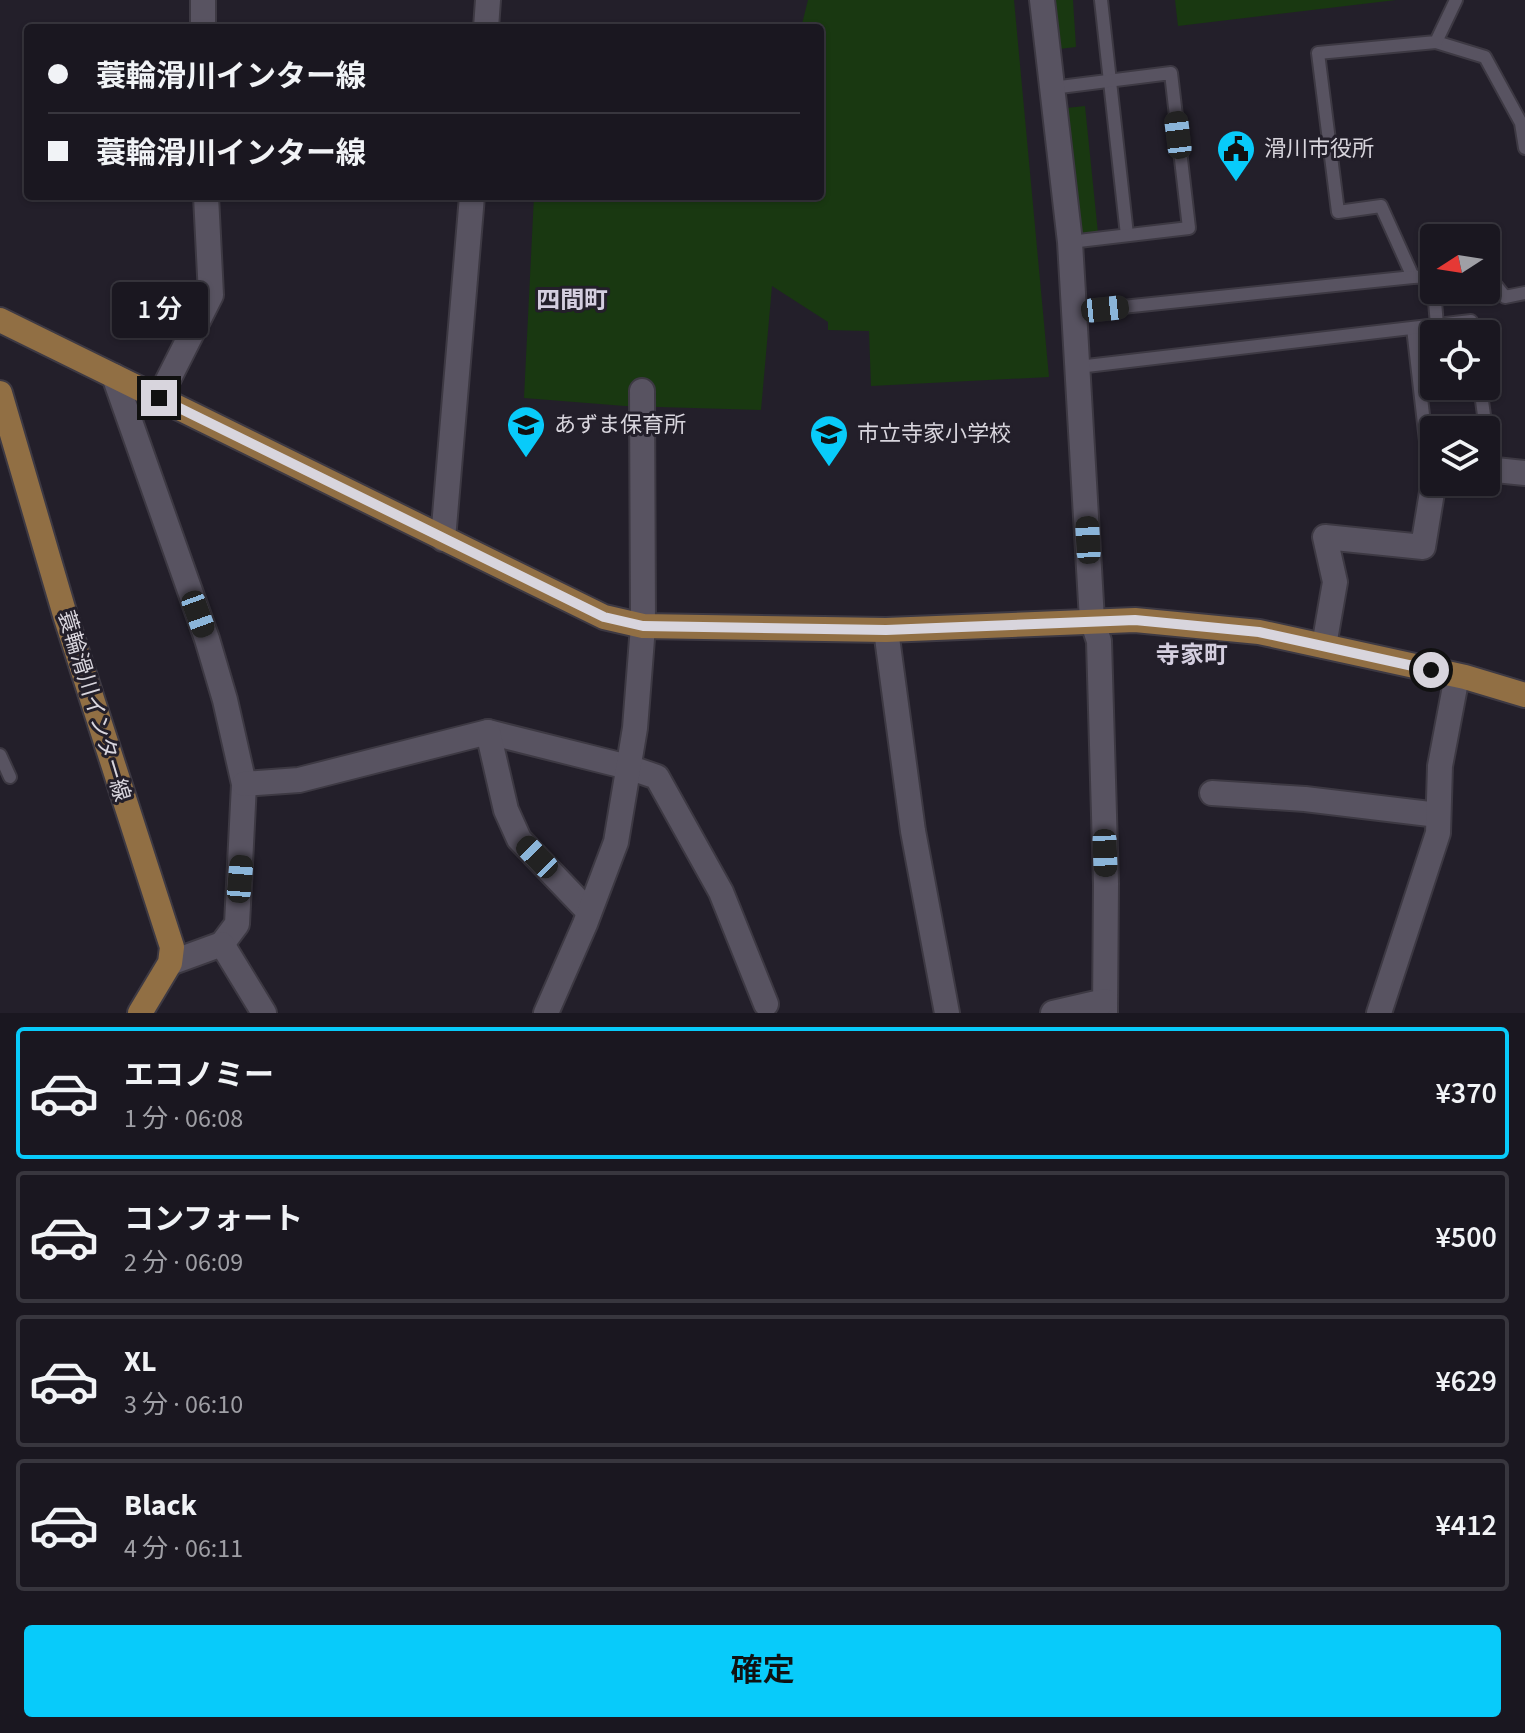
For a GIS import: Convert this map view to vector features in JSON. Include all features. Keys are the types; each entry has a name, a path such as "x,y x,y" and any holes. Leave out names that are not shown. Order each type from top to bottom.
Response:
{"main road":[{"path":"0,320 604,617 643,626 886,630 1135,620 1259,632 1457,676 1525,695"},
{"name":"蓑輪滑川インター線","path":"0,393 65,615 172,947 170,963"},
{"path":"140,1013 170,963"}],"street":[{"path":"203,0 203,24"},
{"path":"486,24 488,0"},
{"path":"1042,0 1070,242 1092,620 1099,641 1106,884 1105,1007 1053,1013"},
{"path":"159,398 211,295 206,200"},
{"path":"443,539 472,200"},
{"path":"114,376 207,639 244,784 237,924 222,944 170,963"},
{"path":"546,1013 616,842 635,728 643,626 642,391"},
{"path":"1500,470 1525,473"},
{"path":"1324,646 1335,582 1325,537 1423,547 1431,496"},
{"path":"886,630 913,831 947,1013"},
{"path":"1379,1013 1438,833 1440,766 1457,676"},
{"path":"244,784 299,780 488,732 657,777 721,892 766,1004"},
{"path":"488,732 506,810 519,839 589,912"},
{"path":"1212,793 1305,799 1438,815"},
{"path":"222,944 264,1013"}],"lane":[{"path":"1101,0 1127,235"},
{"path":"1436,42 1456,0"},
{"path":"1413,277 1381,206 1338,212 1318,53 1436,42 1485,57 1521,123 1525,148"},
{"path":"1052,88 1171,73 1189,228 1070,242"},
{"path":"1074,312 1413,277 1420,279"},
{"path":"1500,291 1505,297 1525,293"},
{"path":"1078,367 1420,327"},
{"path":"1413,328 1423,416"},
{"path":"0,755 10,777"}],"green space":[{"path":"808,0 1014,0 1049,377 871,386 869,331 828,330 828,322 772,286 761,410 625,406 524,398 534,200 824,200 824,24 802,24"},
{"path":"1054,0 1073,0 1076,47 1059,49"},
{"path":"1175,0 1396,0 1178,26"},
{"path":"1085,106 1098,233 1079,235 1066,108"}],"place":[{"name":"滑川市役所","path":"1236,183"},
{"name":"あずま保育所","path":"526,459"},
{"name":"市立寺家小学校","path":"829,468"}],"district":[{"name":"四間町","path":"572,300"},
{"name":"寺家町","path":"1192,655"}],"route":[{"path":"159,398 604,617 643,626 886,630 1135,620 1259,632 1431,670"}]}
